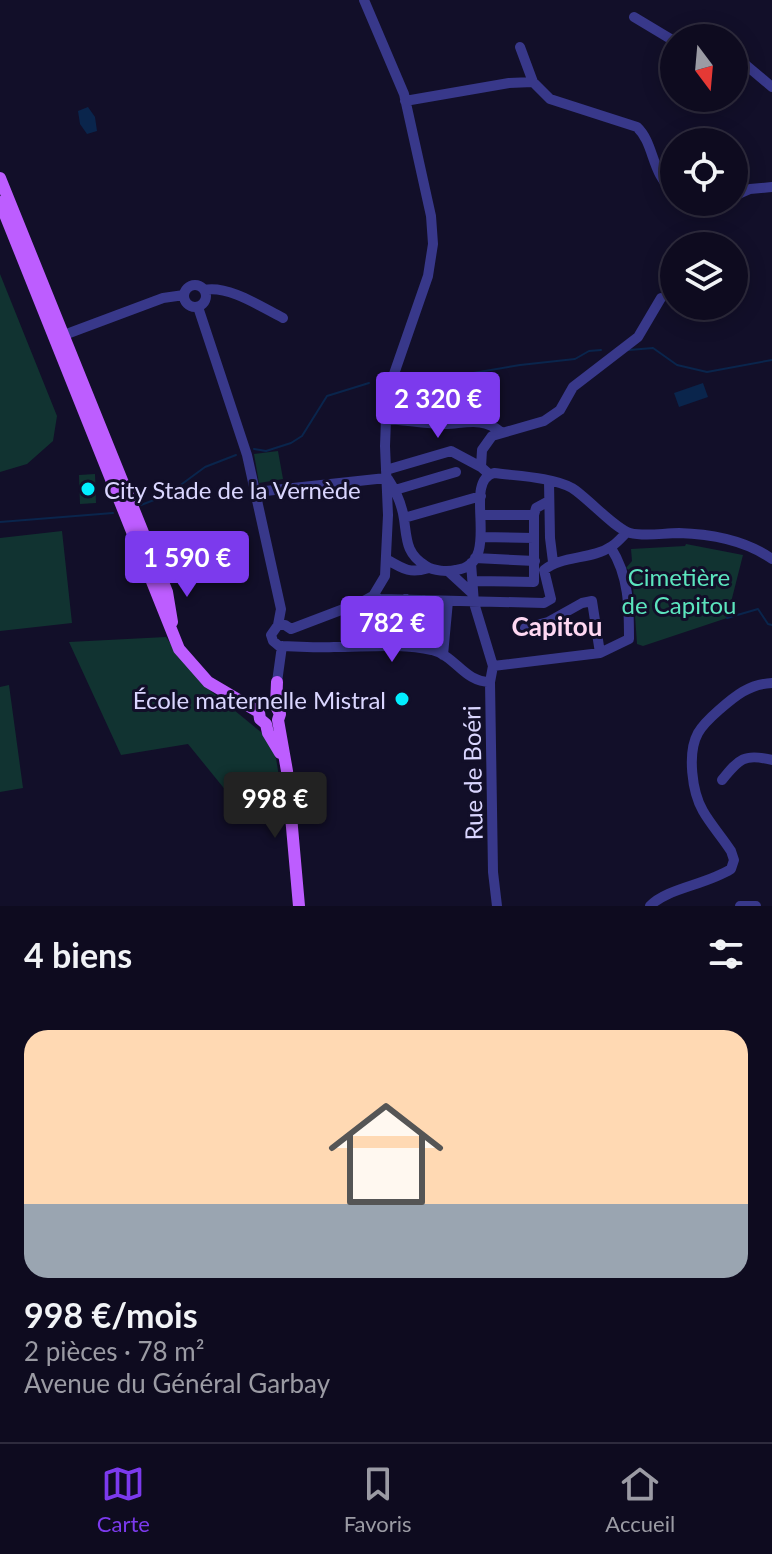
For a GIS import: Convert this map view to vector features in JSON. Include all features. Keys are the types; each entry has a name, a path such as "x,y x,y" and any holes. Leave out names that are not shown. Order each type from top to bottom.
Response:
{"main road":[{"path":"0,178 167,592 172,632"},
{"path":"0,202 172,632 188,661 219,690 259,712"},
{"path":"277,682 276,706 280,714 272,722 268,733 287,771 299,906"},
{"path":"272,722 260,719 259,712 266,704 276,706"}],"street":[{"path":"364,0 399,81 431,216 432,261 387,394 386,559 385,576 376,598 379,646"},
{"path":"634,17 660,33"},
{"path":"520,47 533,82 550,99 637,127 643,133 660,177"},
{"path":"748,67 772,87"},
{"path":"405,101 509,83 533,82"},
{"path":"748,190 772,187"},
{"path":"204,290 205,301 198,307 191,307 185,302 184,295 189,287 213,288 231,293 283,318"},
{"path":"64,335 163,298 184,295"},
{"path":"386,559 406,571 416,572 429,568 461,570 473,561 481,537 481,484 485,471 482,450 492,436 544,421 560,410 573,387 638,337 660,300"},
{"path":"198,307 247,455 256,492 281,609 278,625 272,631 271,638 275,644 300,648 379,646 434,651 478,682 490,682"},
{"path":"386,419 446,424 471,420 493,425 501,432"},
{"path":"256,492 386,474 451,451 485,471 563,483 627,532 718,536 759,550 772,559"},
{"path":"395,490 456,472"},
{"path":"386,474 404,518 405,540 412,556 429,568"},
{"path":"549,482 553,562"},
{"path":"404,518 481,496"},
{"path":"473,581 534,582 534,515 536,508 549,501"},
{"path":"481,515 534,515"},
{"path":"291,629 376,598 544,603 551,599 544,570 553,562 611,548 627,532"},
{"path":"481,537 534,538"},
{"path":"493,666 600,653 629,639 625,579 621,563 611,548"},
{"path":"473,561 535,561"},
{"name":"Rue de Boéri","path":"473,561 474,599 493,666 490,682 493,872 497,906"},
{"path":"448,571 474,599"},
{"path":"405,647 406,599"},
{"path":"405,626 422,627 424,600"},
{"path":"443,655 448,601"},
{"path":"525,628 548,622 582,603 592,601 600,653"},
{"path":"277,682 284,646 293,638 291,629 278,625"},
{"path":"650,906 657,898 687,889 731,869 734,860 731,851 698,802 693,773 693,746 706,722 735,696 753,686 772,683"},
{"path":"722,780 735,764 747,757 772,760"},
{"path":"740,906 756,906"}],"green space":[{"path":"0,274 57,416 53,441 27,464 0,472"},
{"path":"278,451 283,479 259,483 254,454"},
{"name":"City Stade de la Vernède","path":"95,474 96,503 80,504 79,475"},
{"path":"62,531 72,623 0,631 0,538"},
{"name":"Cimetière de Capitou","path":"686,544 743,555 727,618 643,646 637,644 632,572 626,568 632,561 631,549"},
{"path":"166,637 207,688 267,737 276,758 283,801 240,808 188,744 121,755 69,642"},
{"path":"9,685 23,788 0,792 0,687"}],"water":[{"path":"88,107 95,117 97,131 87,134 80,124 78,111"},
{"path":"703,383 708,397 679,407 674,393"}],"waterway":[{"path":"629,350 653,348 677,365 707,372 772,360"},
{"path":"402,385 575,359 589,351 601,350"},
{"path":"254,449 266,451 291,443 302,436 327,396 369,383"},
{"path":"141,505 167,495 205,467 236,455"},
{"path":"0,522 113,513"},
{"path":"727,618 758,609 772,625"}],"place":[{"name":"City Stade de la Vernède","path":"88,489"},
{"name":"École maternelle Mistral","path":"402,699"}],"district":[{"name":"Capitou","path":"557,626"}]}
